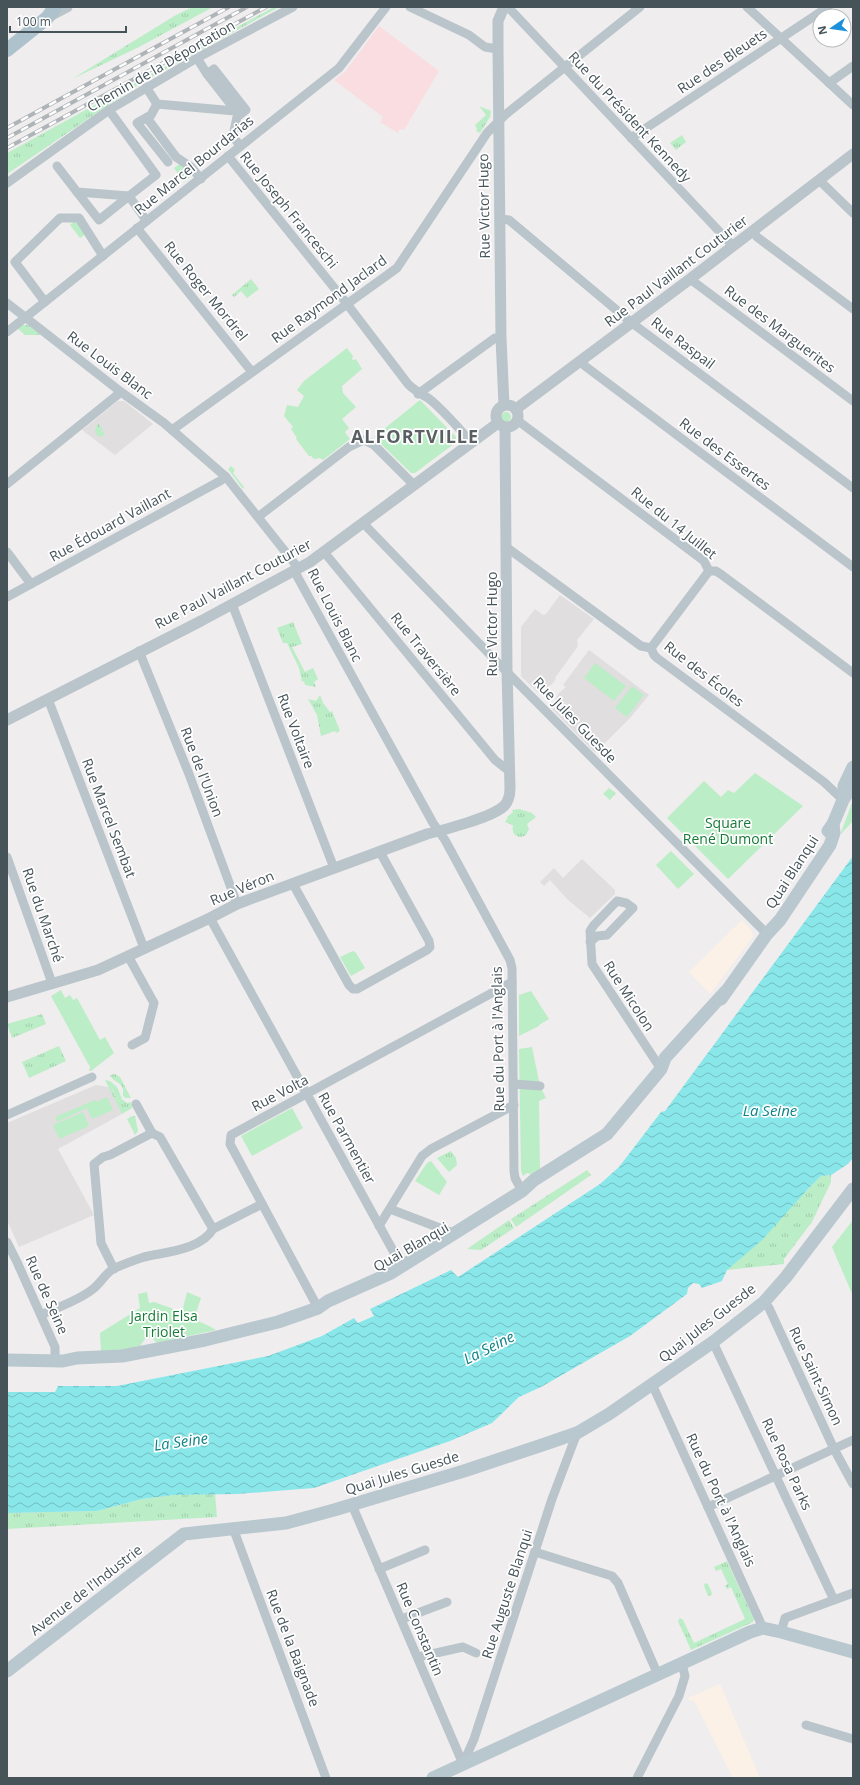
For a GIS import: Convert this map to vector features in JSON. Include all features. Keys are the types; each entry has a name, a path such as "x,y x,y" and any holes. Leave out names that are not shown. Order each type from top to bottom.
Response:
{"main road":[{"path":"7,50 30,31 49,11"},
{"name":"Quai Blanqui","path":"843,800 844,786 853,767"},
{"name":"Quai Blanqui","path":"9,1361 59,1360 75,1364 124,1362 264,1332 272,1328 278,1322 318,1308 330,1307 404,1272 477,1226 534,1180 606,1134 661,1069 671,1064 718,1004 725,992 768,934 774,916 823,844 843,800 853,785"},
{"name":"Quai Jules Guesde","path":"184,1534 286,1522 352,1505 464,1471 577,1433 609,1414 713,1342 764,1302 786,1277 853,1189"},
{"name":"Quai Blanqui","path":"318,1308 328,1301 402,1267 516,1194"},
{"name":"Avenue de l'Industrie","path":"7,1671 184,1534"},
{"path":"433,1778 682,1664 739,1636 763,1628 853,1652"}],"street":[{"path":"49,11 67,7"},
{"name":"Chemin de la Déportation","path":"7,183 109,110 146,87 293,7"},
{"name":"Rue Marcel Bourdarias","path":"7,332 339,68 386,7"},
{"path":"410,7 469,35 485,47 498,49"},
{"name":"Rue Victor Hugo","path":"504,7 498,21 501,338 504,405"},
{"name":"Rue du Président Kennedy","path":"508,7 733,246"},
{"name":"Rue Raymond Jaclard","path":"172,430 398,268 487,133 498,121 640,7"},
{"path":"747,7 853,106"},
{"name":"Rue des Bleuets","path":"631,138 828,7"},
{"path":"156,104 237,113 246,110 214,69 207,74 197,58"},
{"path":"828,83 853,66"},
{"path":"146,87 156,104"},
{"path":"156,104 151,115 137,123 168,162"},
{"path":"57,166 99,220 156,175 109,110"},
{"path":"237,113 233,136 240,146"},
{"path":"146,118 176,157 191,167 201,179"},
{"name":"Rue Paul Vaillant Couturier","path":"517,415 581,361 853,154"},
{"name":"Rue Joseph Franceschi","path":"228,156 408,384 418,394 429,399 466,436 471,443"},
{"path":"819,180 853,213"},
{"path":"77,192 129,196"},
{"path":"129,196 146,220"},
{"path":"45,302 15,262 60,218 79,218 103,256"},
{"name":"Rue Raspail","path":"500,219 509,220 632,323 853,488"},
{"name":"Rue Roger Mordrel","path":"137,228 252,372"},
{"path":"753,231 757,237 853,309"},
{"name":"Rue des Marguerites","path":"690,279 853,401"},
{"name":"Rue Louis Blanc","path":"7,303 172,430 226,477 295,564 297,576 350,674 439,831"},
{"path":"418,394 495,338 501,338"},
{"name":"Rue des Essertes","path":"581,361 585,366 853,567"},
{"path":"7,484 121,392"},
{"path":"504,405 512,406 517,415 512,426 501,425 496,414 498,408 504,405"},
{"name":"Rue du 14 Juillet","path":"517,415 704,561 709,571 716,571 722,575 853,673"},
{"name":"Rue Victor Hugo","path":"492,813 499,810 508,801 510,788 506,547 501,425"},
{"name":"Rue Paul Vaillant Couturier","path":"7,720 296,570 324,552 471,443 501,425"},
{"path":"258,517 349,447 364,440 374,445 414,485"},
{"name":"Rue Édouard Vaillant","path":"7,597 226,477"},
{"name":"Rue Jules Guesde","path":"363,523 768,934"},
{"name":"Rue des Écoles","path":"506,547 641,646 651,648 657,658 824,782 843,800"},
{"path":"7,552 31,584"},
{"name":"Rue Traversière","path":"324,552 495,760 509,771"},
{"path":"651,648 709,571"},
{"name":"Rue Voltaire","path":"232,604 334,868"},
{"name":"Rue de l'Union","path":"139,651 189,774 236,904"},
{"name":"Rue Marcel Sembat","path":"48,699 144,948"},
{"name":"Rue Véron","path":"7,997 98,970 210,918 236,904 427,834 492,813"},
{"name":"Rue du Port à l'Anglais","path":"439,831 510,960 512,982 514,1171 516,1194"},
{"path":"293,884 349,985 353,989 357,989 430,947 430,943 380,852"},
{"name":"Rue du Marché","path":"7,857 52,983"},
{"path":"617,901 626,903 633,908 607,935 597,936 590,942 590,931 617,901"},
{"name":"Rue Parmentier","path":"210,918 402,1267"},
{"name":"Rue Micolon","path":"590,942 592,964 661,1069"},
{"path":"128,956 154,1003 144,1038 132,1045"},
{"name":"Rue Volta","path":"318,1308 230,1144 231,1135 512,982"},
{"path":"7,1114 92,1077"},
{"path":"514,1084 540,1086"},
{"path":"136,1104 152,1132 160,1137 214,1229"},
{"path":"379,1226 422,1156 431,1149 514,1105"},
{"path":"114,1269 102,1243 94,1164 103,1157 110,1155 152,1132"},
{"path":"41,1315 82,1296 94,1288 114,1269 144,1257 171,1253 189,1247 210,1235 214,1229 262,1204"},
{"path":"390,1209 453,1233"},
{"name":"Rue de Seine","path":"8,1247 17,1262 41,1315 59,1360"},
{"name":"Rue Saint-Simon","path":"764,1302 834,1449 853,1484"},
{"name":"Rue Rosa Parks","path":"713,1342 834,1600"},
{"name":"Rue du Port à l'Anglais","path":"652,1384 763,1628"},
{"name":"Rue Auguste Blanqui","path":"463,1764 474,1739 568,1454 577,1433"},
{"path":"708,1507 853,1440"},
{"name":"Rue Constantin","path":"352,1505 463,1764"},
{"name":"Rue de la Baignade","path":"233,1528 326,1778"},
{"path":"379,1569 425,1550"},
{"path":"536,1552 612,1576 618,1583 658,1675"},
{"path":"781,1632 785,1618 853,1593"},
{"path":"402,1619 447,1602"},
{"path":"418,1657 463,1647 476,1653"},
{"path":"637,1778 679,1696 685,1676 682,1664"},
{"path":"806,1725 853,1739"}],"shaded area":[{"path":"379,26 439,71 404,130 400,129 398,133 380,122 383,117 334,80 345,72"},
{"path":"118,401 124,401 153,424 115,455 82,430"},
{"path":"560,595 594,619 577,640 578,646 555,678 556,679 552,684 538,693 521,676 521,627 535,609 543,615 546,614"},
{"path":"589,650 649,695 631,717 595,753 551,708 559,693 566,687 563,685"},
{"path":"582,859 615,890 615,894 590,918 568,900 550,880 544,886 540,882 554,868 563,878"},
{"path":"742,920 752,931 753,937 710,994 689,972"},
{"path":"96,1085 109,1087 122,1114 58,1149 94,1215 19,1247 7,1220 7,1123"},
{"path":"720,1684 760,1778 733,1778 694,1701 690,1701 688,1698"}],"green space":[{"path":"193,7 213,7 139,47 72,79 176,15"},
{"path":"274,7 279,7 138,85 7,174 7,153"},
{"path":"479,106 491,111 490,117 480,133 476,131 477,129 475,125 486,115"},
{"path":"682,135 686,142 676,150 670,143"},
{"path":"181,163 196,172 184,182 174,168"},
{"path":"75,220 86,234 80,238 70,225"},
{"path":"251,279 259,289 247,298 241,291 234,297 232,295"},
{"path":"23,325 28,325 41,335 25,335 17,328"},
{"path":"347,348 353,356 352,359 356,359 362,369 342,386 343,393 356,407 342,419 349,428 345,432 350,439 323,460 320,458 314,459 309,456 296,439 297,438 291,429 293,427 284,416 287,405 298,407 304,396 297,390 304,381"},
{"path":"420,400 456,437 455,443 415,473 411,473 374,437"},
{"path":"504,412 508,412 510,413 510,421 504,422 501,419 501,415"},
{"path":"99,424 105,435 99,437 95,432 96,426"},
{"path":"231,466 235,470 233,473 244,487 243,489 228,469"},
{"path":"293,622 302,644 292,647 305,672 313,668 318,679 314,682 316,687 305,685 304,681 302,682 299,668 287,643 283,643 277,628"},
{"path":"595,663 626,686 614,701 584,678"},
{"path":"632,686 644,695 627,717 615,708"},
{"path":"320,695 323,703 330,712 332,711 340,731 336,733 335,731 321,736 317,715 308,699 316,701"},
{"name":"Square René Dumont","path":"755,773 803,806 728,879 667,818 704,781 721,797 728,790 734,793"},
{"path":"609,788 616,793 610,800 603,794"},
{"path":"853,800 853,821 840,835"},
{"path":"519,809 532,813 536,817 527,824 529,829 526,835 520,837 515,835 513,825 505,822 507,817 513,812 512,810"},
{"path":"671,851 694,874 678,889 656,865"},
{"path":"353,951 356,953 365,968 351,976 340,957"},
{"path":"61,990 65,998 70,995 73,1000 77,998 100,1040 105,1037 114,1053 91,1071 89,1071 90,1067 51,996"},
{"path":"531,991 549,1019 519,1036 519,995"},
{"path":"42,1014 46,1024 12,1038 7,1024"},
{"path":"59,1046 66,1061 29,1078 22,1062"},
{"path":"532,1047 540,1086 546,1098 539,1101 540,1172 535,1175 527,1173 523,1176 521,1171 519,1049"},
{"path":"115,1074 120,1077 131,1098 126,1098 123,1096 122,1087 110,1075"},
{"path":"105,1080 110,1081 117,1087 112,1089 118,1101 122,1099 127,1103 131,1102 132,1108 122,1114"},
{"path":"117,1087 122,1099 118,1101 112,1088"},
{"path":"107,1097 113,1110 92,1119 87,1108 57,1122 55,1117 95,1100 96,1102"},
{"path":"292,1108 303,1128 252,1156 241,1136"},
{"path":"83,1112 89,1126 59,1139 53,1125"},
{"path":"135,1116 138,1131 135,1135 127,1119"},
{"path":"451,1151 456,1158 457,1165 449,1172 437,1158"},
{"path":"431,1161 447,1182 439,1195 415,1181 427,1163"},
{"path":"587,1170 591,1175 516,1227 511,1219"},
{"path":"831,1175 831,1182 812,1222 784,1259 784,1264 727,1270 821,1176"},
{"path":"509,1220 514,1228 481,1250 467,1249"},
{"path":"853,1220 853,1296 832,1247"},
{"name":"Jardin Elsa Triolet","path":"147,1292 149,1303 154,1302 182,1312 187,1292 201,1298 194,1319 216,1330 157,1343 151,1337 145,1339 140,1346 116,1351 101,1351 100,1333 140,1308 138,1294"},
{"path":"215,1494 217,1517 7,1529 7,1513 97,1511 142,1499 174,1495"},
{"path":"727,1561 754,1619 753,1622 691,1650 678,1621 680,1618 683,1620 694,1643 745,1619 731,1587 727,1589 725,1586 728,1584 721,1569 716,1571 714,1567"},
{"path":"705,1583 708,1584 712,1593 710,1596 708,1596 704,1586"}],"water":[{"name":"La Seine","path":"853,856 853,1158 848,1164 831,1175 821,1176 761,1241 727,1270 722,1281 702,1288 699,1284 693,1283 688,1288 687,1294 630,1336 541,1387 519,1397 492,1423 450,1441 314,1488 237,1494 174,1495 142,1499 97,1511 7,1513 7,1392 55,1392 58,1386 117,1386 268,1356 322,1336 354,1318 358,1323 374,1316 370,1309 451,1270 458,1277 600,1184 619,1167 661,1112 665,1111"}],"railway":[{"path":"7,128 229,7"},
{"path":"7,138 247,7"},
{"path":"7,148 266,7"}],"district":[{"name":"ALFORTVILLE","path":"415,437"}]}
